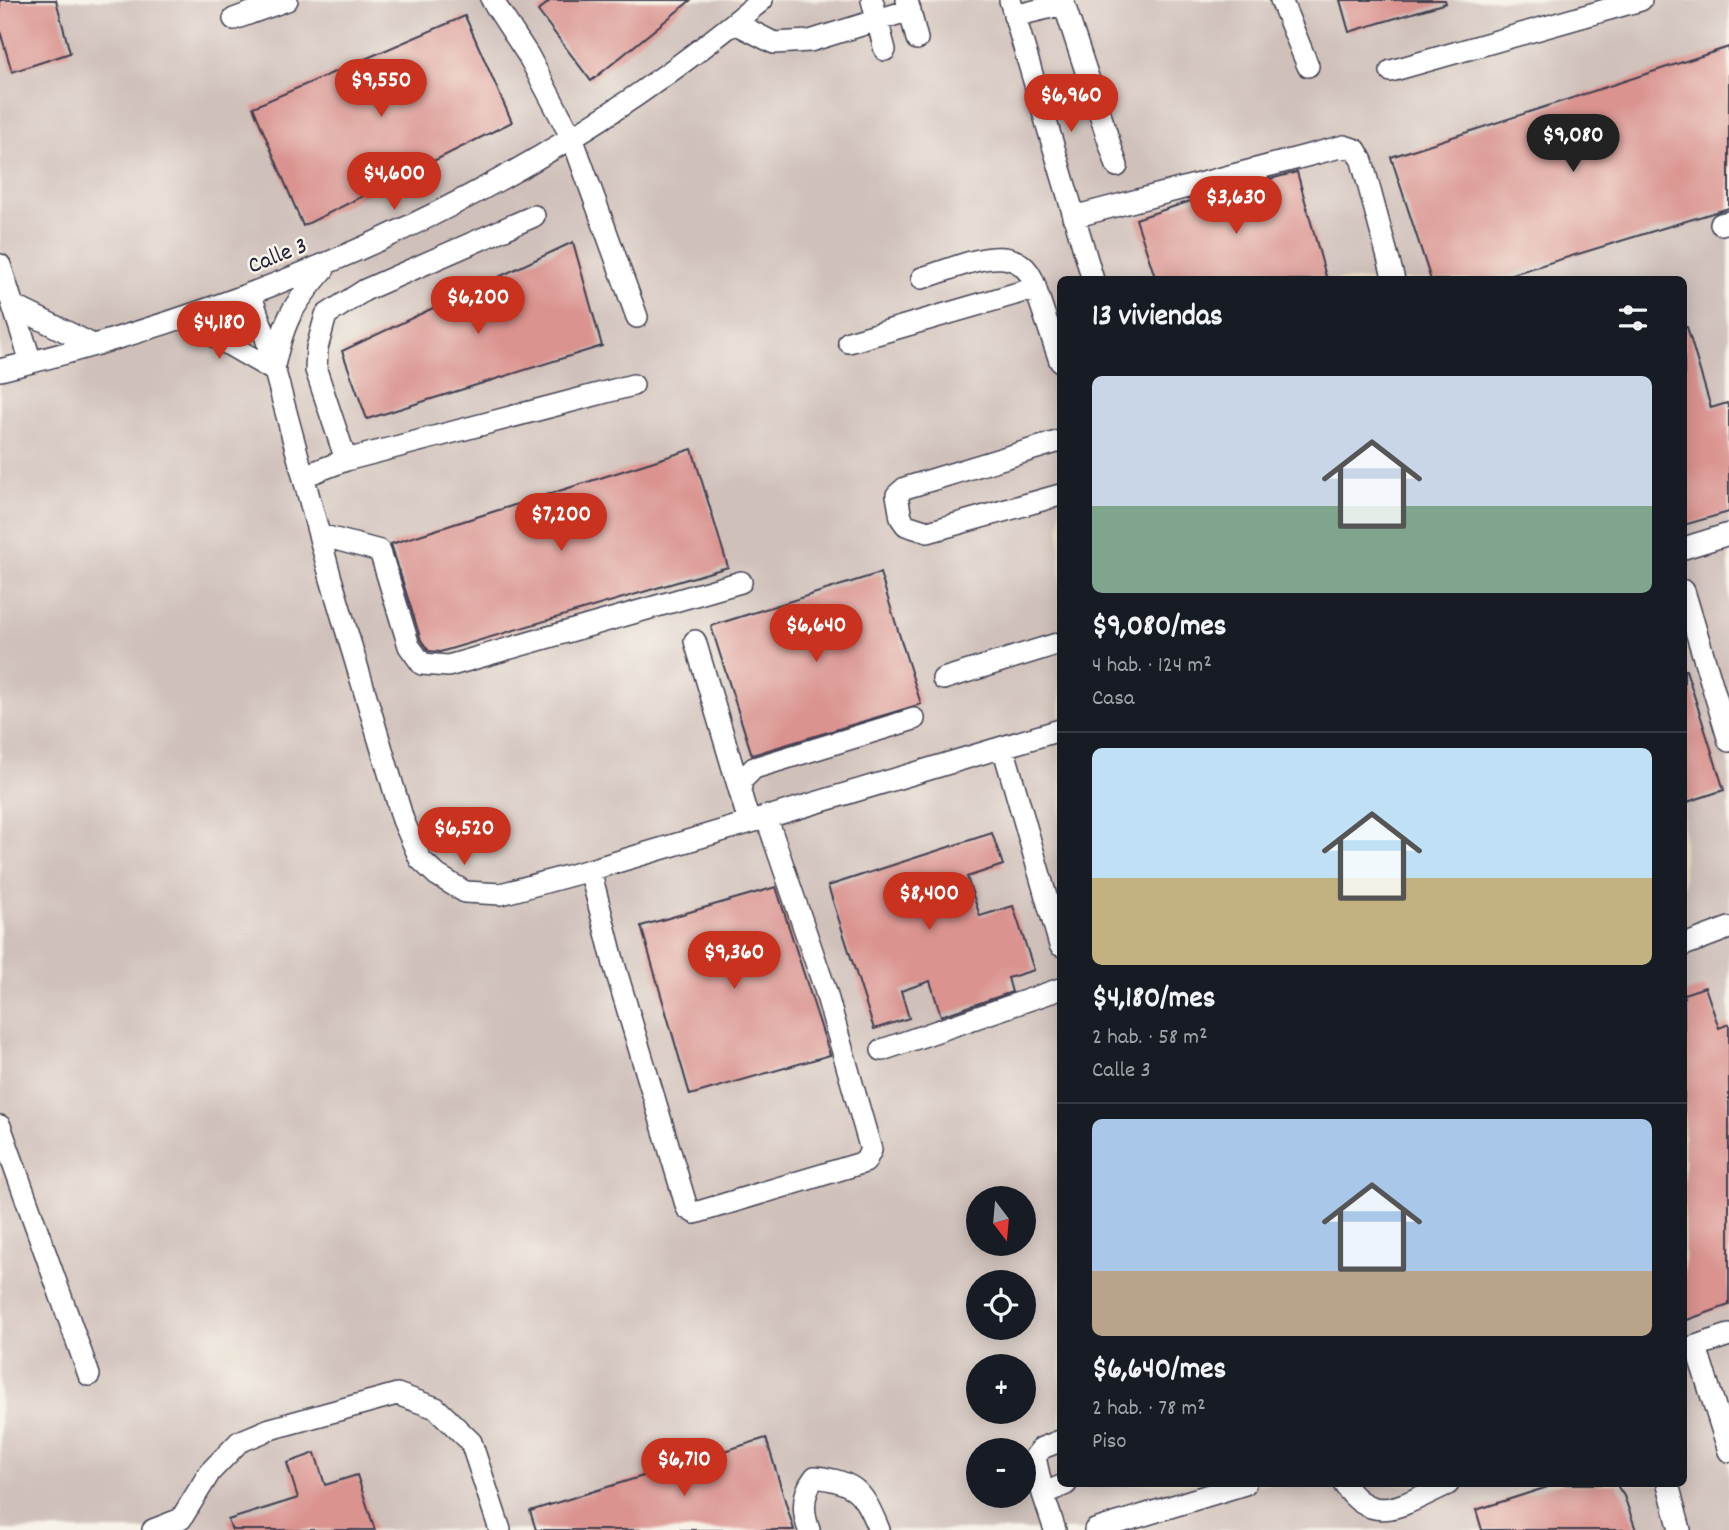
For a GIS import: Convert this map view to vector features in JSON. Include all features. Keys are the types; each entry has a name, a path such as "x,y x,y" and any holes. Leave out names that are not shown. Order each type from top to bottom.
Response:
{"street":[{"path":"234,19 287,0"},
{"path":"492,0 528,55 573,139 637,317"},
{"name":"Calle 3","path":"2,363 31,362 251,296 328,265 466,201 573,139 735,23 762,0"},
{"path":"872,0 885,50"},
{"path":"1280,0 1308,66"},
{"path":"1391,71 1641,0"},
{"path":"1092,276 1012,8 1064,2 1117,166"},
{"path":"735,23 774,43 810,41 878,22 908,5 917,39"},
{"path":"1073,217 1345,146 1356,150 1362,161 1393,276"},
{"path":"346,460 316,370 317,348 326,316 365,290 534,216"},
{"path":"922,278 997,256 1013,257 1027,267 1057,352"},
{"path":"0,265 16,307 31,362"},
{"path":"273,370 283,326 295,303 328,265"},
{"path":"849,342 1000,295 1025,290 1037,293"},
{"path":"251,296 403,820 421,859 437,876 464,892 501,894 590,870 1057,731"},
{"path":"16,307 93,345"},
{"path":"183,318 273,370"},
{"path":"304,476 346,460 633,385"},
{"path":"1057,442 905,488 897,495 897,506 906,525 928,531 1057,496"},
{"path":"1687,547 1729,534"},
{"path":"320,535 380,551 409,646 422,664 448,666 741,582"},
{"path":"1687,601 1729,741"},
{"path":"590,870 614,964 687,1208 695,1213 866,1162 871,1150 836,1029 757,819 740,791 695,641"},
{"path":"943,678 1057,644"},
{"path":"740,791 742,780 754,768 914,719"},
{"path":"1003,747 1057,935"},
{"path":"1687,944 1729,928"},
{"path":"882,1050 1057,990"},
{"path":"0,1126 89,1375"},
{"path":"1729,1335 1690,1349 1729,1451"},
{"path":"153,1530 181,1519 210,1472 239,1441 270,1429 397,1394 436,1408 471,1442 500,1530"},
{"path":"1055,1530 1035,1457 1042,1448 1057,1442"},
{"path":"809,1530 804,1517 806,1488 815,1477 843,1480 861,1494 878,1530"},
{"path":"1043,1494 1059,1487"},
{"path":"1103,1529 1236,1487"},
{"path":"1346,1487 1360,1504 1370,1510 1392,1508 1441,1487"},
{"path":"1669,1487 1680,1530"}],"shaded area":[{"path":"0,0 1729,0 1729,1530 0,1530"}],"building":[{"path":"0,0 56,0 70,53 12,72 0,31"},
{"path":"551,0 691,0 591,81 538,11"},
{"path":"1340,0 1445,0 1446,3 1349,32"},
{"path":"465,16 512,122 303,226 253,107"},
{"path":"1729,47 1729,208 1506,276 1430,276 1391,157"},
{"path":"1297,172 1326,276 1155,276 1136,219 1206,196"},
{"path":"573,242 602,346 367,419 342,351"},
{"path":"1687,327 1711,408 1727,403 1729,409 1729,512 1687,524"},
{"path":"692,449 728,567 440,652 429,651 421,640 391,544"},
{"path":"880,573 921,704 752,755 711,626"},
{"path":"1687,673 1724,790 1687,802"},
{"path":"992,833 1003,865 967,877 980,916 1013,906 1034,970 1008,978 1012,992 941,1016 930,981 901,991 909,1018 874,1029 828,886"},
{"path":"776,887 830,1055 690,1095 641,926"},
{"path":"1705,987 1719,1028 1729,1024 1729,1305 1687,1320 1687,993"},
{"path":"766,1438 794,1530 536,1530 530,1511"},
{"path":"315,1453 325,1485 357,1475 375,1530 232,1530 228,1520 298,1498 287,1463"},
{"path":"1548,1487 1618,1487 1636,1530 1482,1530 1476,1510"}]}
